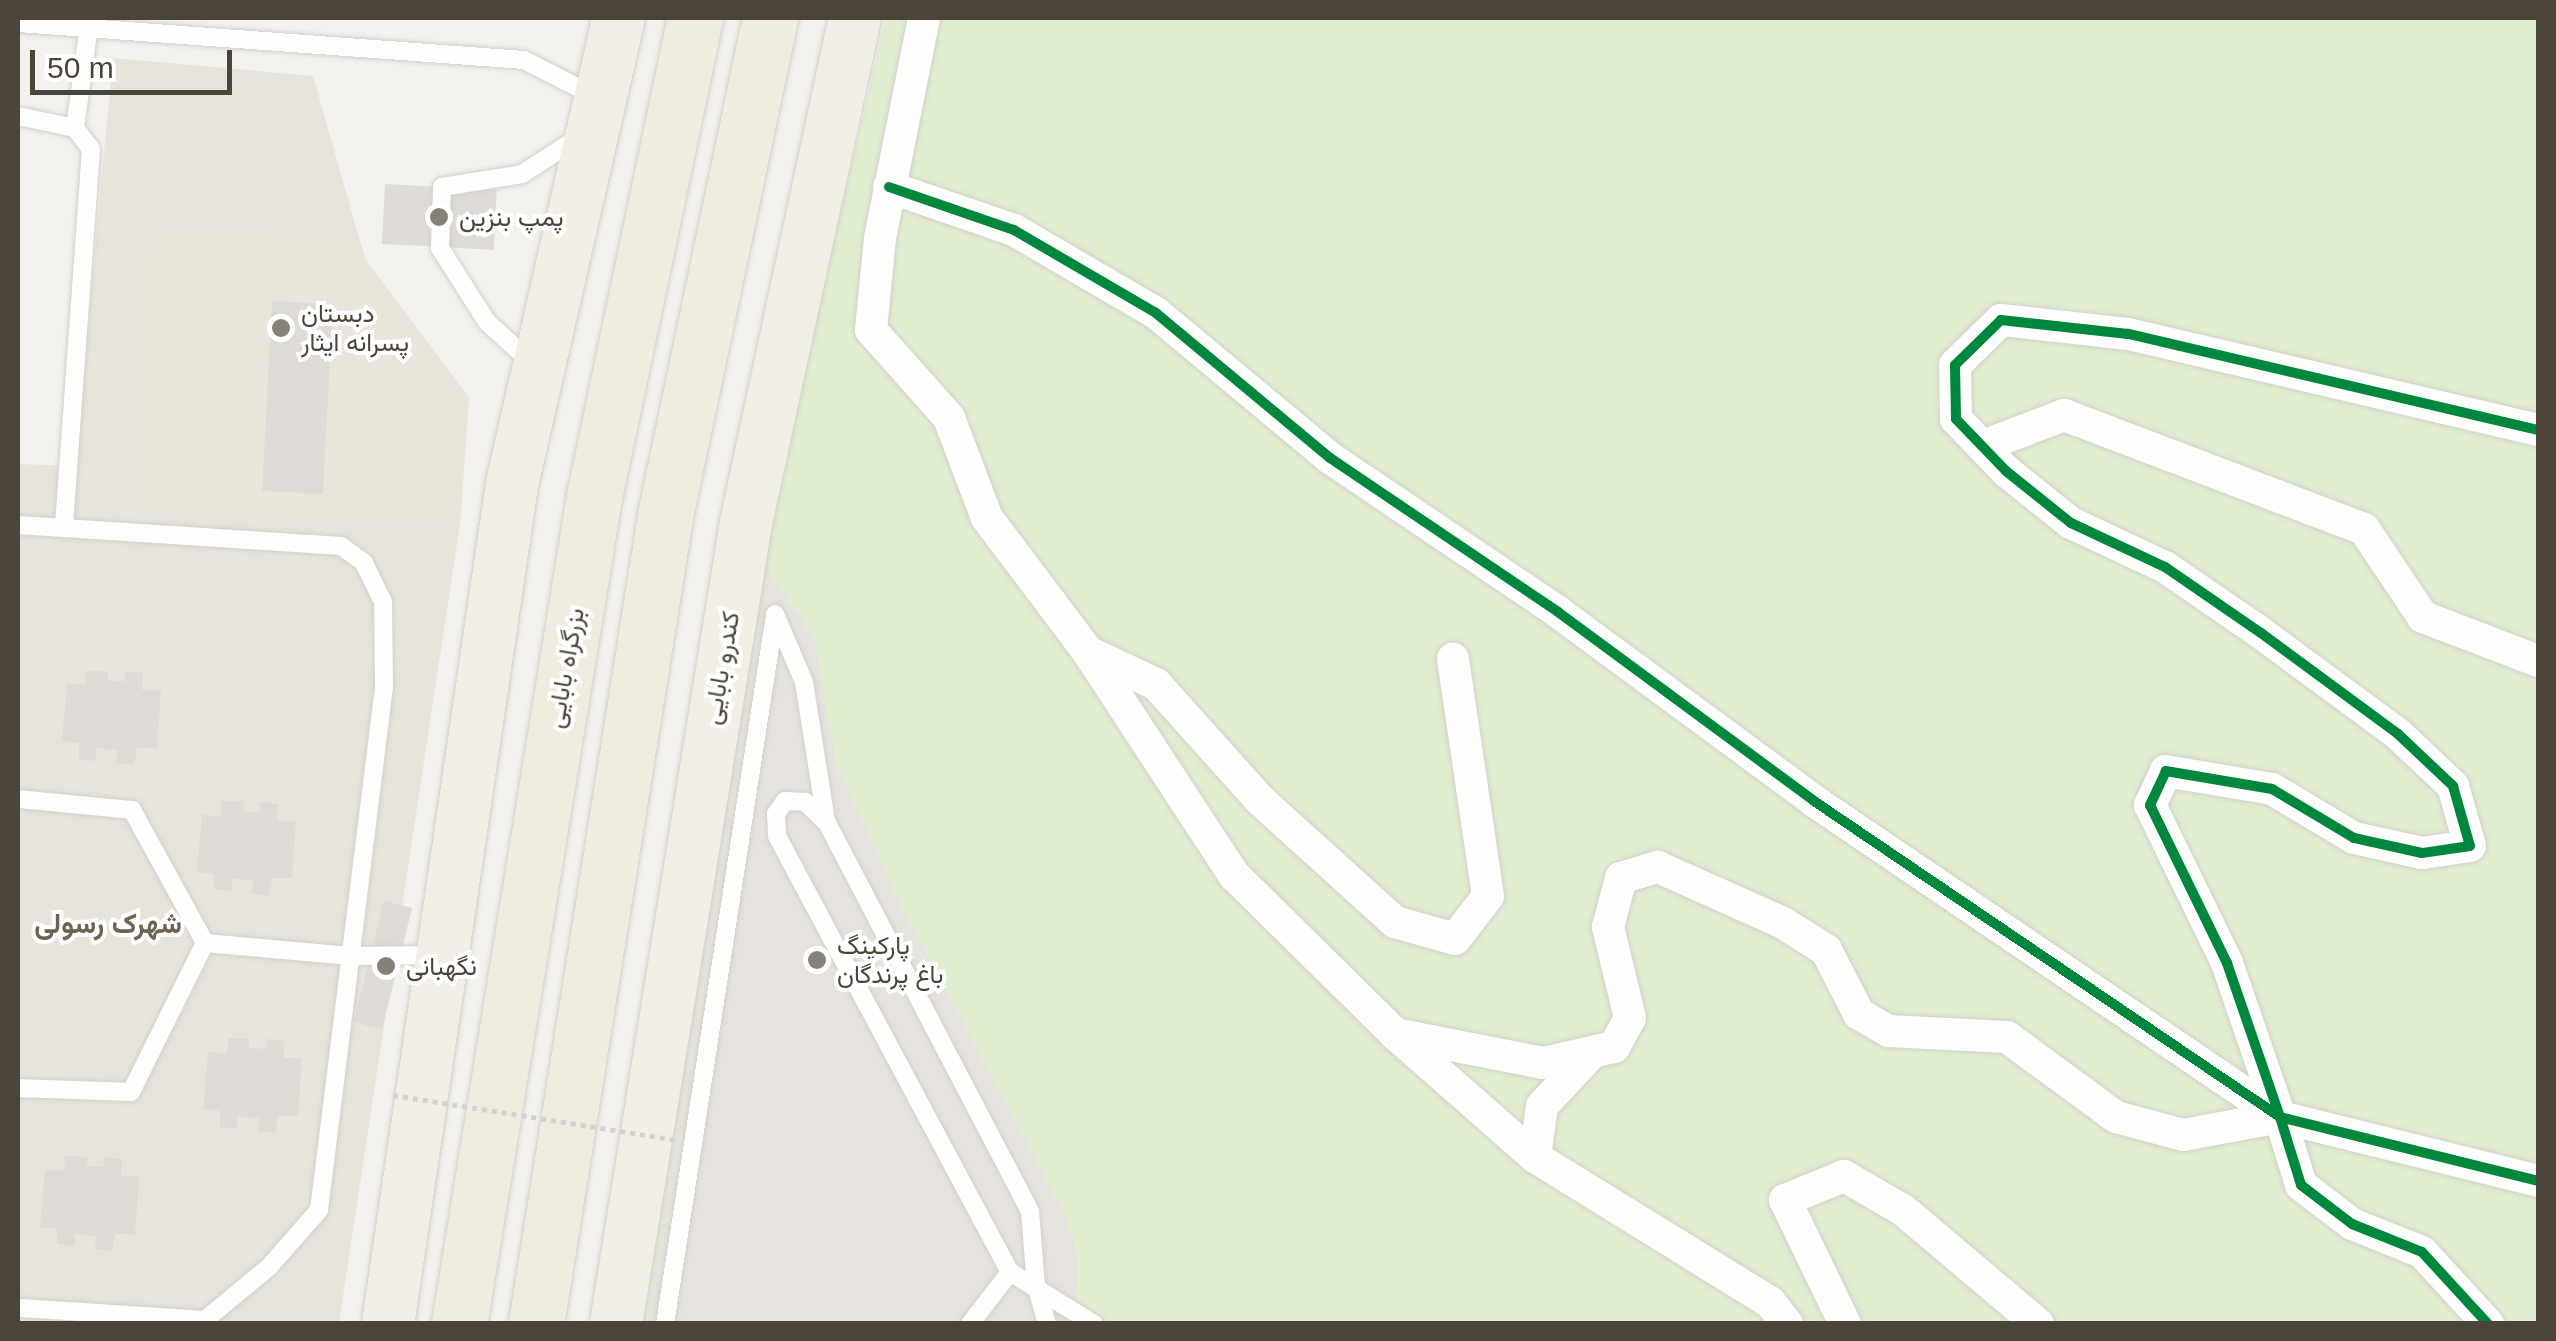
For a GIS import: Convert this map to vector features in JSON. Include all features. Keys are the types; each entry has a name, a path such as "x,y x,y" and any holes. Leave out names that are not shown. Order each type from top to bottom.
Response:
{"highway":[{"name":"بزرگراه بابایی","path":"459,1324 594,497 695,18"},
{"path":"536,1324 666,511 770,18"}],"main road":[{"path":"388,1324 512,484 619,18"},
{"name":"کندرو بابایی","path":"616,1324 746,524 855,18"}],"street":[{"path":"924,18 889,187 871,330 949,418 987,518 1088,652 1234,874 1395,1034 1534,1157 1770,1302 1786,1324"},
{"path":"889,187 1014,230 1156,313 1330,458 1558,612 1814,801 2280,1118 2536,1182"},
{"path":"2488,1324 2422,1252 2352,1224 2301,1185 2227,963 2150,804 2166,771 2272,789 2354,838 2422,854 2470,846 2453,786 2398,734 2261,633 2164,568 2071,523 1956,419 1954,365 2000,320 2128,334 2538,430"},
{"path":"1983,446 2064,415 2346,522 2364,529 2423,617 2538,661"},
{"path":"1088,652 1156,684 1260,800 1394,922 1455,939 1488,896 1453,659"},
{"path":"1395,1034 1543,1062 1588,1056 1614,1047 1630,1018 1608,927 1621,878 1658,867 1783,923 1826,950 1859,1014 1889,1031 2006,1037 2116,1117 2183,1135 2280,1118"},
{"path":"1534,1157 1542,1106 1588,1056"},
{"path":"1845,1324 1786,1200 1844,1176 1903,1210 2038,1324"}],"lane":[{"path":"18,23 90,23 524,60 597,113 522,174 442,186 440,248 487,322 538,368"},
{"path":"75,128 90,23"},
{"path":"18,116 75,128 91,149 92,192 64,527"},
{"path":"18,526 341,546 364,563 383,602 384,687 320,1210 269,1267 205,1320 18,1308"},
{"path":"665,1324 775,614 804,682 826,821 1030,1212 1036,1285 1046,1324"},
{"path":"18,799 132,810 205,943"},
{"path":"826,821 805,802 784,801 776,814 777,836 1010,1272 1094,1324"},
{"path":"205,943 350,956 442,955"},
{"path":"18,1088 131,1092 205,943"},
{"path":"970,1324 1010,1272"}],"path":[{"path":"393,1095 676,1140"}],"shaded area":[{"name":"شهرک رسولی","path":"113,58 313,76 365,259 469,398 460,524 339,1323 18,1323 18,464 75,466"},
{"name":"دبستان پسرانه ایثار","path":"152,226 361,243 365,259 469,398 460,524 134,511"},
{"name":"پارکینگ باغ پرندگان","path":"761,559 815,641 836,764 902,908 1066,1217 1079,1261 1074,1323 647,1324"}],"green space":[{"path":"886,18 2538,18 2538,1323 637,1324 766,529"}],"building":[{"name":"پمپ بنزین","path":"385,184 497,190 494,250 382,244"},
{"name":"دبستان پسرانه ایثار","path":"272,301 333,304 323,494 262,491"},
{"path":"86,671 108,671 108,681 125,681 124,671 143,673 142,690 161,691 157,748 137,748 134,765 117,763 117,750 96,748 96,761 79,759 79,743 62,741 67,684 85,685"},
{"path":"222,801 244,801 243,811 261,812 259,802 279,804 277,821 296,821 292,878 272,878 269,896 252,894 253,880 232,879 231,891 214,889 214,874 197,872 202,815 221,816"},
{"name":"نگهبانی","path":"384,901 412,908 382,1029 354,1022"},
{"path":"228,1038 249,1039 249,1048 267,1049 265,1039 285,1041 283,1058 302,1058 298,1116 278,1116 275,1133 258,1131 259,1118 237,1116 237,1129 220,1127 220,1111 203,1109 208,1052 227,1053"},
{"path":"65,1156 87,1157 87,1166 104,1167 103,1157 122,1159 121,1176 139,1176 135,1234 115,1234 112,1251 95,1249 96,1236 75,1234 74,1246 57,1244 57,1229 40,1227 45,1170 64,1171"}],"cycle path":[{"path":"889,187 1014,230 1156,313 1330,458 1558,612 1814,801 2280,1117 2301,1185 2352,1224 2422,1252 2488,1324"},
{"path":"2538,430 2128,334 2001,320 1955,365 1956,419 2006,471 2071,523 2165,567 2261,633 2398,734 2453,786 2470,846 2422,853 2354,838 2272,789 2166,771 2150,805 2227,963 2280,1117 2538,1181"}],"place":[{"name":"پمپ بنزین","path":"439,217"},
{"name":"دبستان پسرانه ایثار","path":"281,328"},
{"name":"پارکینگ باغ پرندگان","path":"817,960"},
{"name":"نگهبانی","path":"386,966"}],"district":[{"name":"شهرک رسولی","path":"108,924"}]}
